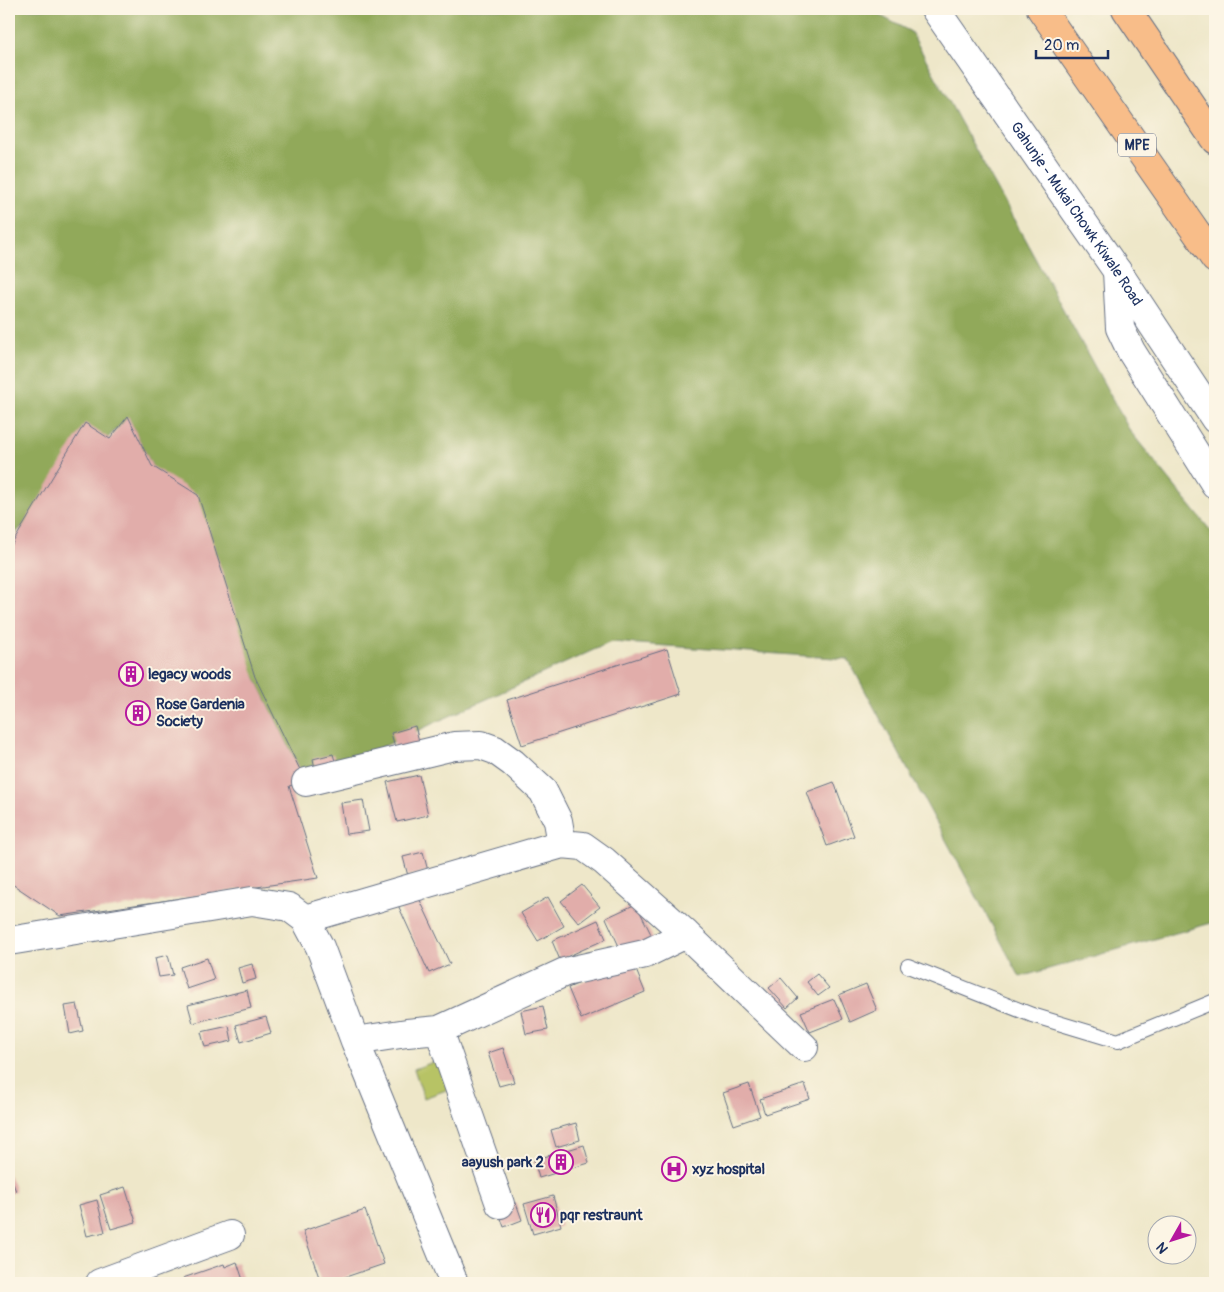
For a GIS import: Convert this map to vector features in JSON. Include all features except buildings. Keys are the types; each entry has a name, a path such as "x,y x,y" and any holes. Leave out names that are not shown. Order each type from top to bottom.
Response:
{"highway":[{"path":"1034,9 1056,32"},
{"name":"MPE","path":"1041,9 1215,259"},
{"path":"1126,9 1215,140"}],"street":[{"name":"Gahunje - Mukai Chowk Kiwale Road","path":"936,9 1117,271 1215,419"},
{"path":"1117,271 1120,328 1130,351 1215,484"},
{"path":"306,782 454,746 481,746 495,750 513,763 543,791 558,821 562,844"},
{"path":"306,919 562,844 582,846 604,861 686,934 804,1047"},
{"path":"9,941 252,901 289,908 306,919 320,947 355,1041 454,1283"},
{"path":"355,1041 407,1032 439,1030 565,972 645,954 686,934"},
{"path":"439,1030 500,1204"},
{"path":"100,1283 230,1235"}],"lane":[{"path":"908,966 1032,1016 1118,1041 1215,1001"}],"green space":[{"path":"9,9 868,9 911,32 1130,431 1215,536 1215,922 1020,977 848,659 611,642 306,782 128,417 9,540"},
{"path":"439,1060 449,1089 424,1098 414,1069"}],"place":[{"name":"legacy woods","path":"131,674"},
{"name":"Rose Gardenia Society","path":"138,713"},
{"name":"aayush park 2","path":"561,1162"},
{"name":"xyz hospital","path":"674,1169"},
{"name":"pqr restraunt","path":"543,1215"}]}
